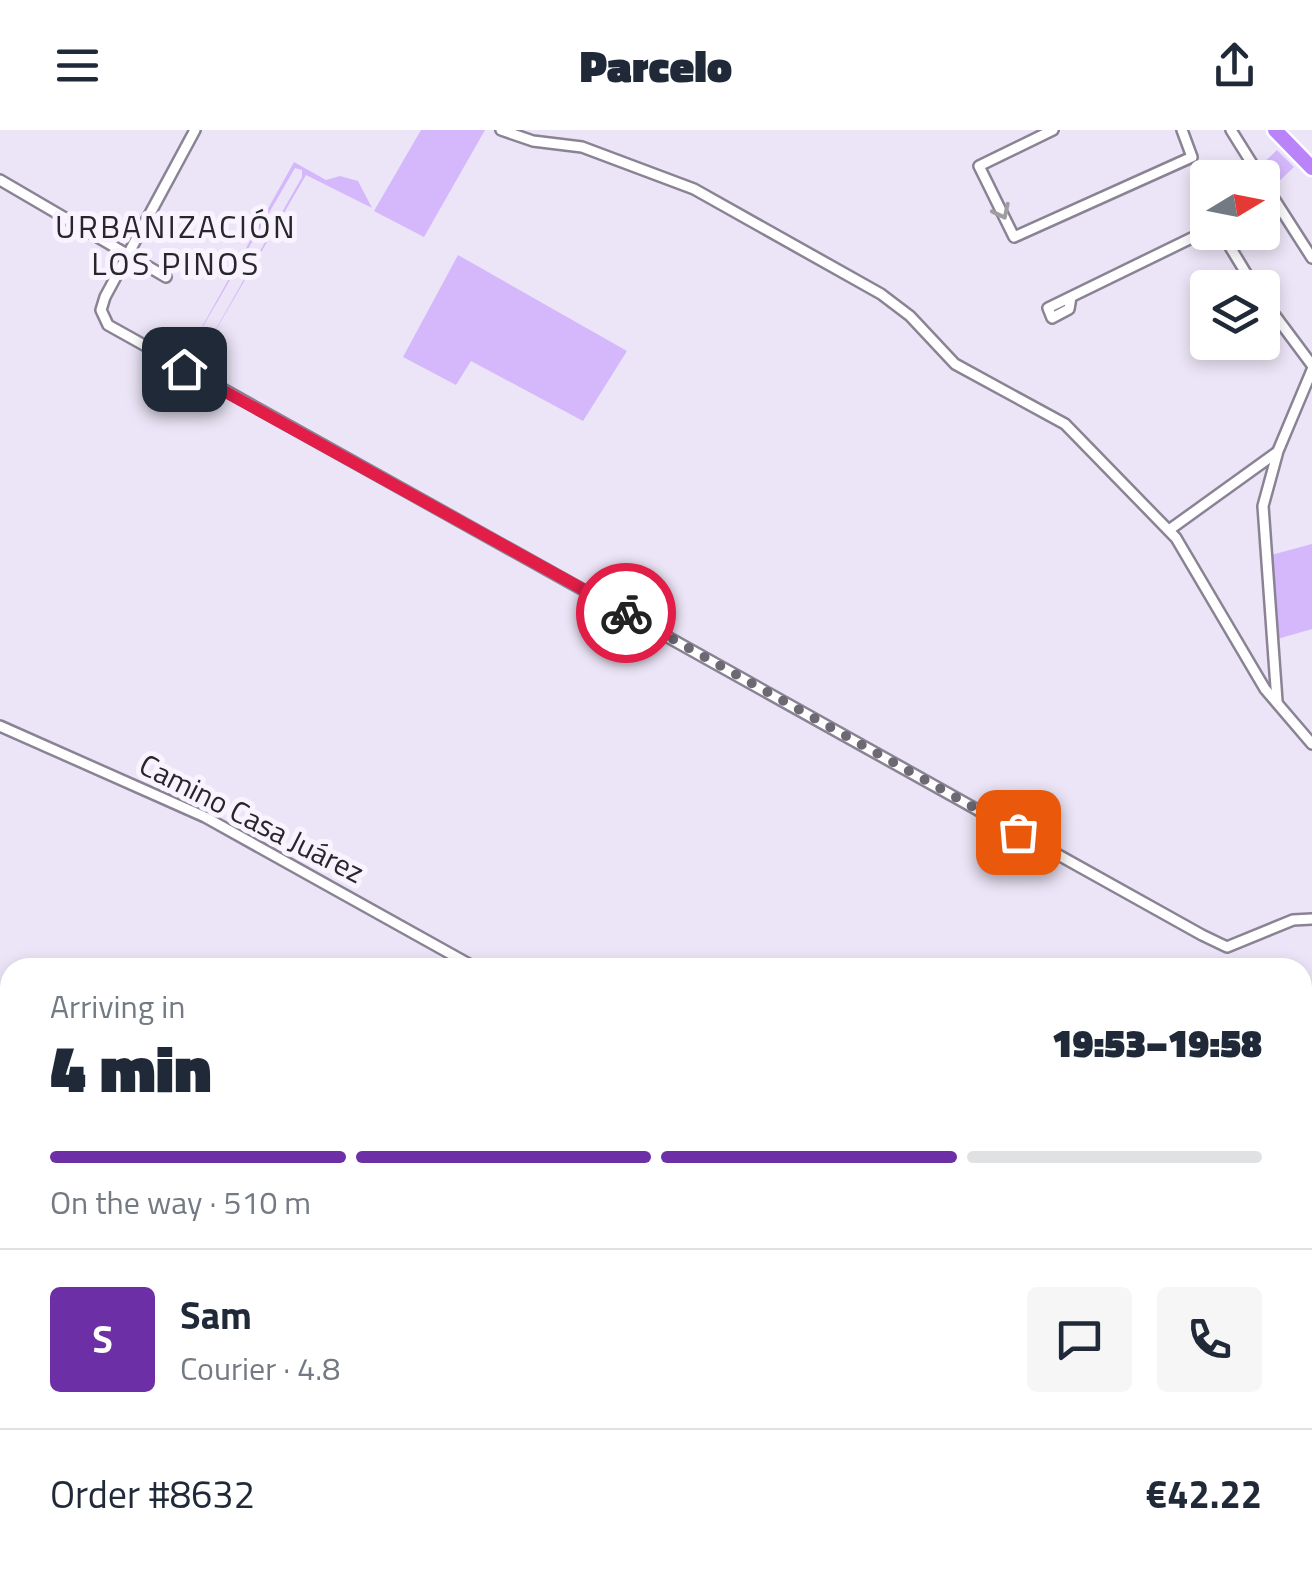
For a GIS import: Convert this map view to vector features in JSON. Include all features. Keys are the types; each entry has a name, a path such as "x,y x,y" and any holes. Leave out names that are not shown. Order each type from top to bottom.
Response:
{"highway":[{"path":"1275,130 1312,168"}],"street":[{"path":"195,130 105,297 102,317 152,352 1202,936 1227,947 1294,920 1312,919"},
{"path":"502,130 533,141 582,147 650,170 832,264 910,316 956,364 1064,424 1169,530 1280,709 1312,744"},
{"path":"1052,130 980,166 1014,236 1192,157 1182,130"},
{"path":"1231,130 1250,160"},
{"path":"0,180 166,277"},
{"path":"1280,207 1312,258"},
{"path":"1071,297 1190,239"},
{"path":"1280,323 1312,368 1266,484 1262,534 1280,709"},
{"path":"1169,530 1278,451"},
{"name":"Camino Casa Juárez","path":"0,726 205,818 458,958"}],"shaded area":[{"path":"421,130 485,130 424,237 374,211"},
{"path":"1277,150 1294,167 1280,180 1280,160 1266,160"},
{"path":"294,162 326,180 340,176 358,181 372,208 306,175 196,364 302,177 302,170 295,168 183,361"},
{"path":"458,255 627,351 583,421 471,361 456,385 403,357"},
{"path":"1312,544 1312,629 1274,640 1267,556"}],"way so far":[{"path":"626,613 1018,832"}],"district":[{"name":"URBANIZACIÓN LOS PINOS","path":"176,244"}],"route":[{"path":"184,369 626,613"}]}
